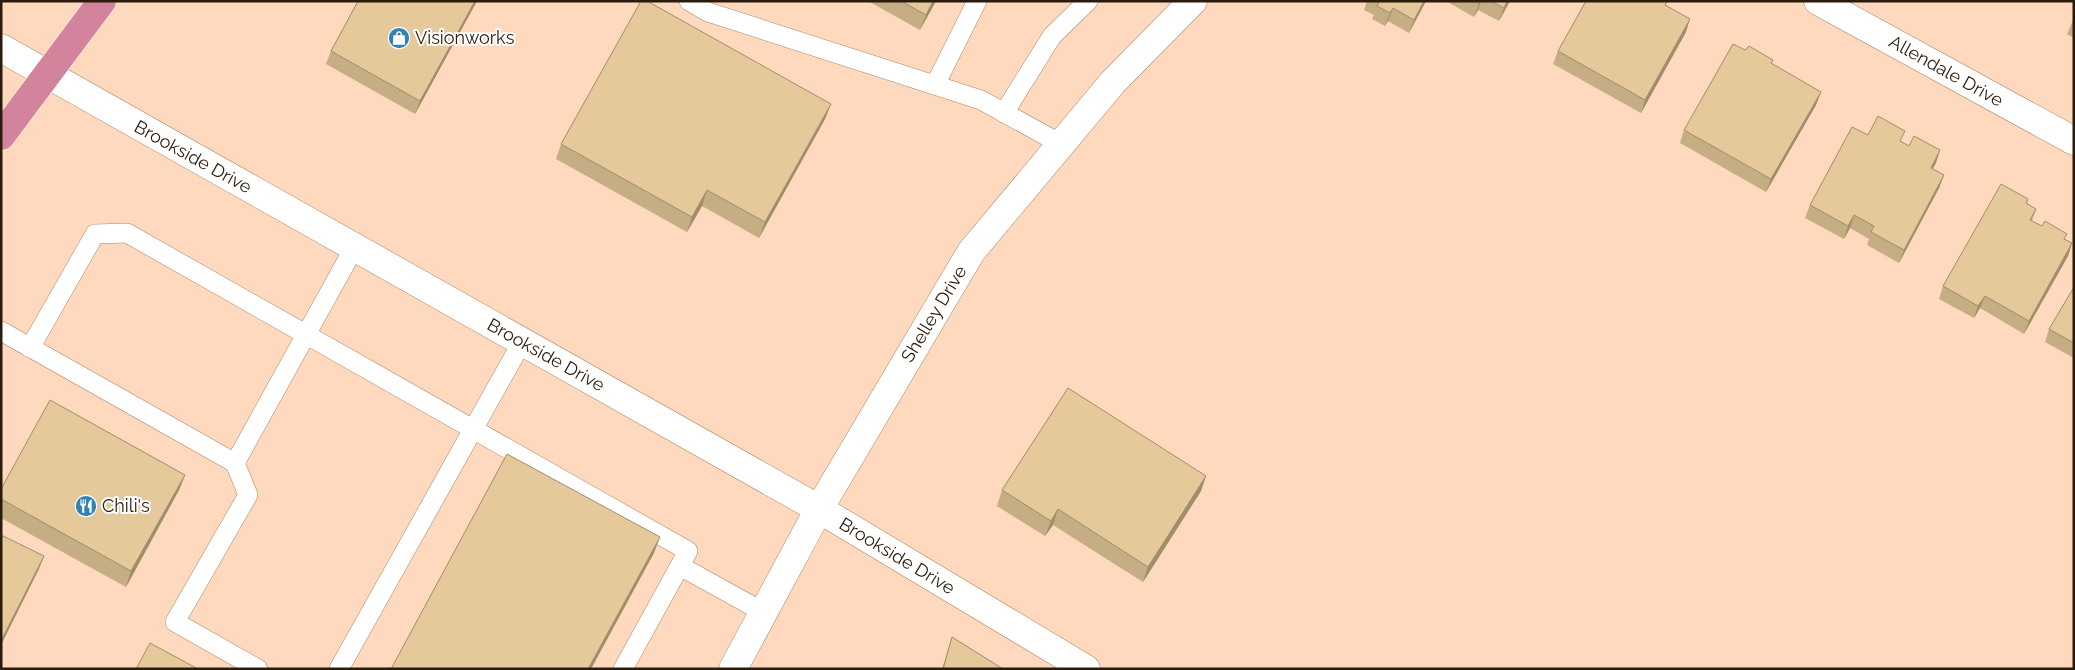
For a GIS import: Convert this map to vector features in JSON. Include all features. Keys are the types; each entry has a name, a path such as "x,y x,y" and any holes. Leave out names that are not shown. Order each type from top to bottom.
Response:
{"highway":[{"path":"1,136 102,1"}],"street":[{"name":"Shelley Drive","path":"733,669 819,509 971,252 1113,82 1193,1"},
{"name":"Allendale Drive","path":"1818,1 2074,141"},
{"name":"Brookside Drive","path":"1,48 819,509 1086,669"}],"lane":[{"path":"689,1 708,12 981,100 1061,144"},
{"path":"935,85 977,1"},
{"path":"1004,113 1052,36 1088,1"},
{"path":"30,348 95,234 127,233 688,551 623,669"},
{"path":"235,463 354,248"},
{"path":"1,331 235,463 248,495 174,622 258,669"},
{"path":"339,669 522,342"},
{"path":"680,566 763,612"}],"building":[{"path":"358,1 475,1 420,101 331,51"},
{"path":"641,1 647,1 831,104 765,222 707,190 692,217 561,144"},
{"path":"901,1 933,1 926,15"},
{"path":"1377,1 1424,1 1414,20 1393,8 1390,13 1377,6 1379,3"},
{"path":"1491,1 1507,1 1504,8"},
{"path":"1586,1 1667,1 1665,5 1690,19 1645,100 1558,51"},
{"path":"1733,44 1745,50 1749,46 1773,60 1771,63 1821,92 1771,179 1684,130"},
{"path":"1878,116 1905,131 1900,141 1909,146 1914,136 1940,150 1931,168 1944,175 1904,250 1871,232 1874,226 1854,215 1848,226 1810,205 1852,127 1868,135"},
{"path":"2001,184 2028,199 2026,203 2036,209 2030,220 2042,226 2045,221 2067,234 2064,239 2072,243 2029,321 1985,296 1978,306 1943,286"},
{"path":"2074,287 2074,343 2049,329"},
{"path":"1068,388 1206,476 1148,567 1058,509 1051,521 1002,490"},
{"name":"Chili's","path":"50,400 185,475 131,571 1,499 1,489"},
{"path":"507,454 660,537 588,669 391,669"},
{"path":"1,535 44,556 1,641"},
{"path":"952,637 1003,669 943,669"},
{"path":"150,643 198,669 136,669"}],"place":[{"name":"Visionworks","path":"399,38"},
{"name":"Chili's","path":"86,506"}]}
